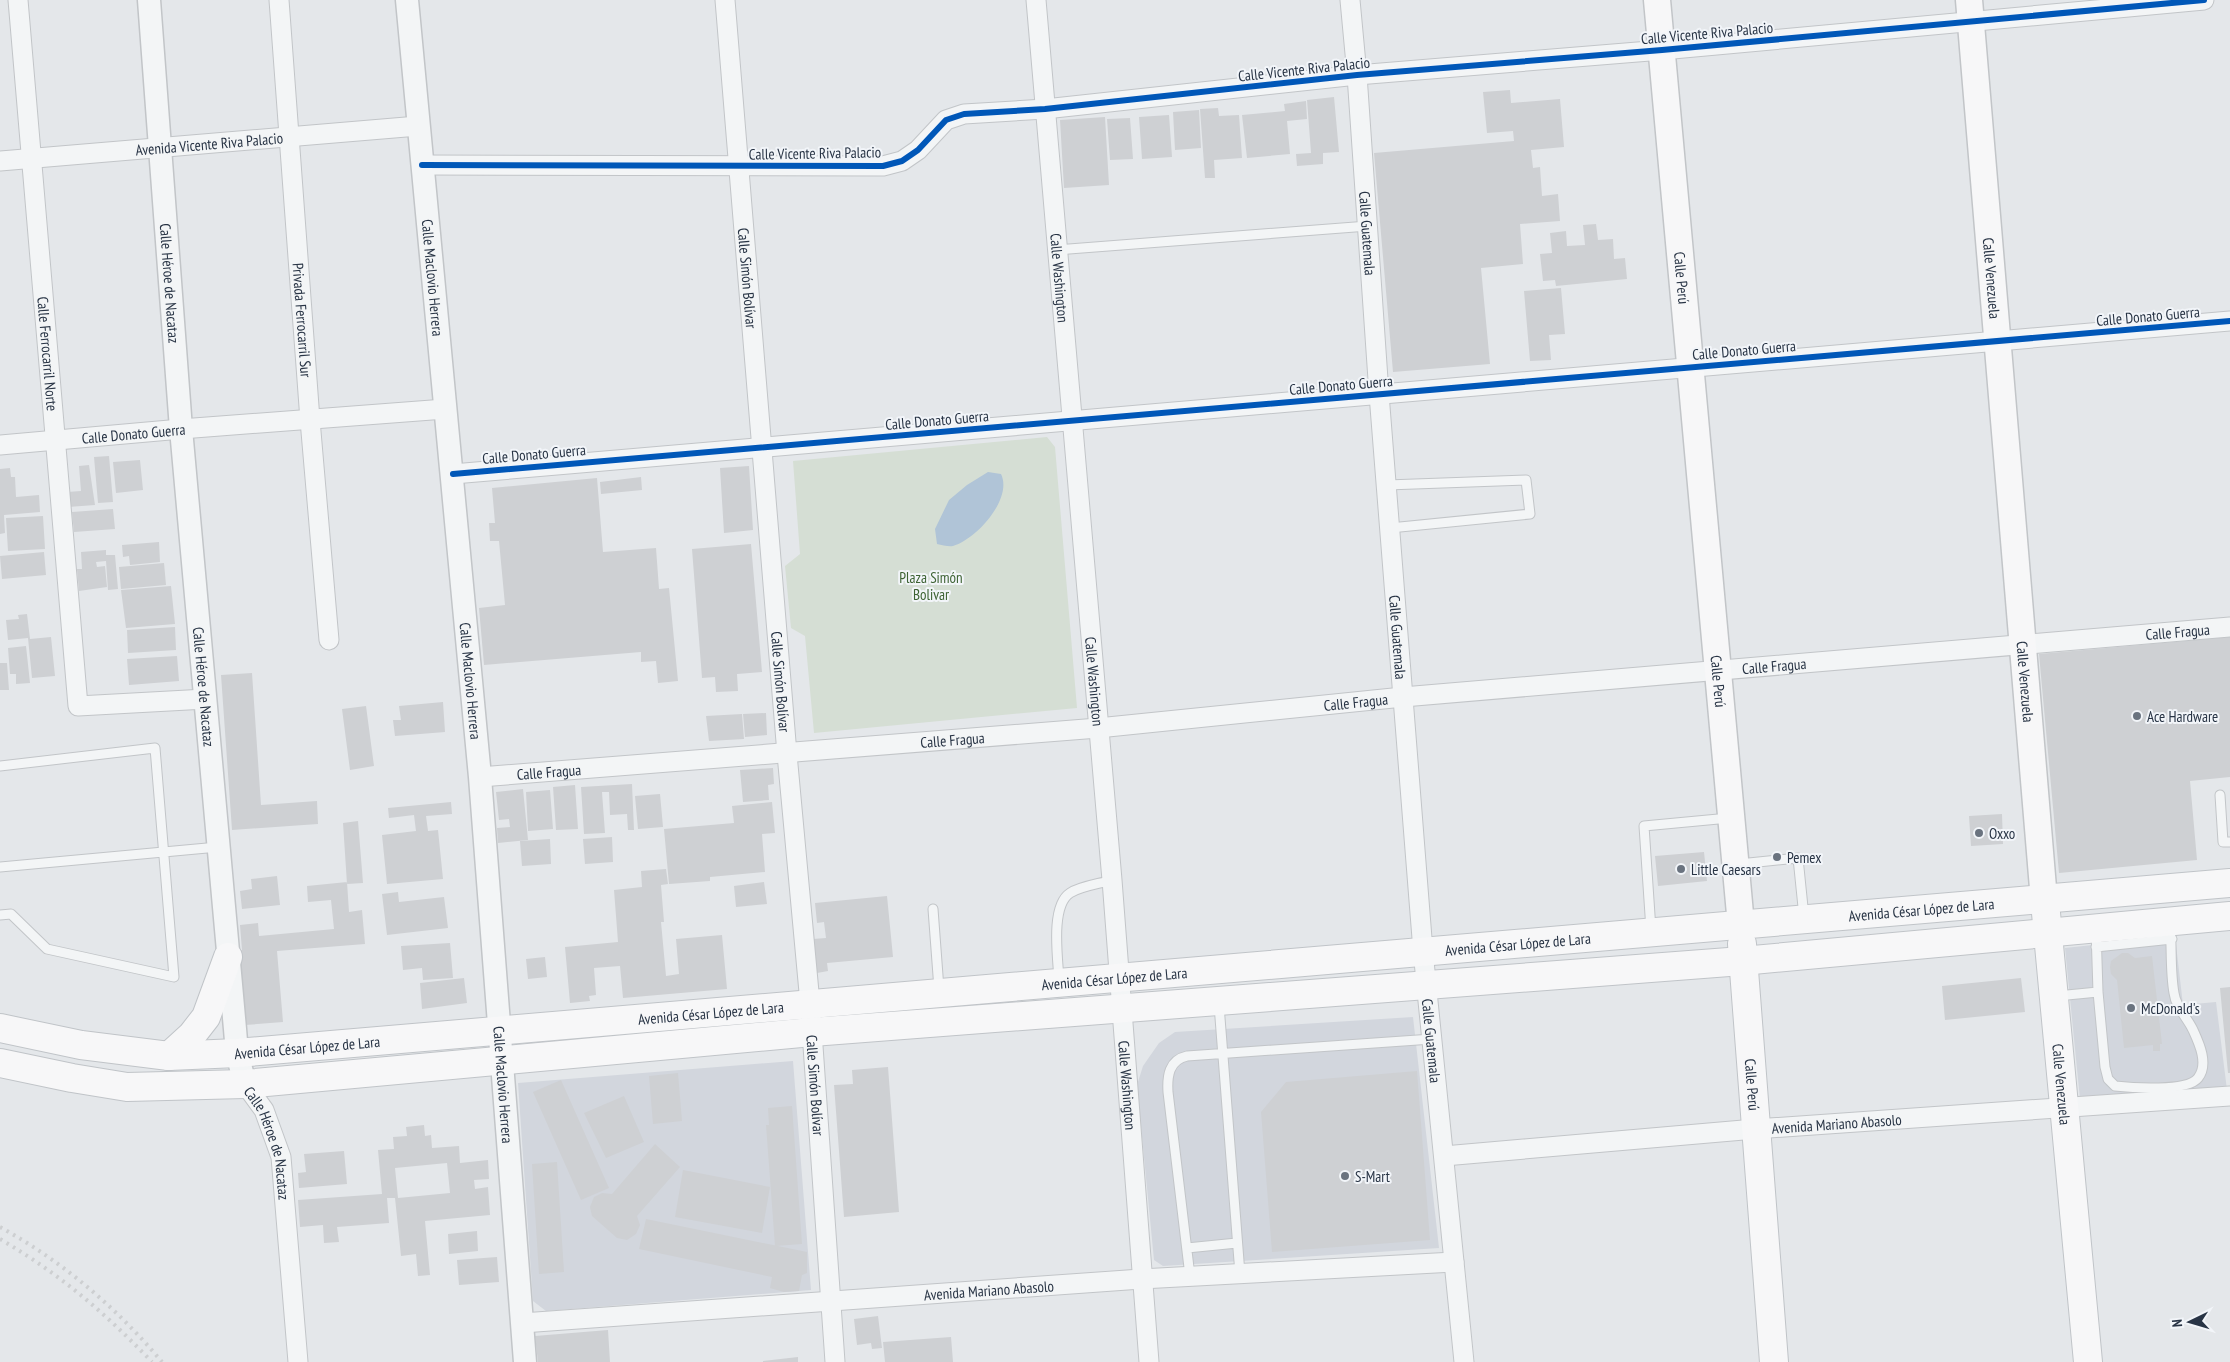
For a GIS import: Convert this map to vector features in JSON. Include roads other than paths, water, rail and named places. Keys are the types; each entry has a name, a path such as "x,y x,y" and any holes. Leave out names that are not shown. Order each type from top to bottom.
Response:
{"main road":[{"name":"Calle Perú","path":"1657,0 1731,818 1774,1362"},
{"name":"Calle Venezuela","path":"1970,10 1996,341 2044,900 2088,1362"},
{"name":"Avenida César López de Lara","path":"0,1028 82,1045 169,1056 237,1053 2230,884"},
{"name":"Avenida César López de Lara","path":"0,1063 127,1087 245,1084 812,1032 1122,1010 1742,961 2047,932 2096,937 2171,930 2230,916"},
{"path":"169,1056 192,1035 206,1017 228,957"}],"street":[{"name":"Calle Ferrocarril Norte","path":"18,0 78,706 206,699"},
{"name":"Calle Héroe de Nacataz","path":"149,0 181,429 237,1053 245,1084 264,1110 281,1157 298,1362"},
{"name":"Privada Ferrocarril Sur","path":"279,0 310,420 330,640"},
{"name":"Calle Maclovio Herrera","path":"408,0 418,126 453,474 480,776 525,1362"},
{"name":"Calle Simón Bolívar","path":"725,0 787,754 810,1003 835,1362"},
{"name":"Calle Washington","path":"1036,0 1056,250 1112,880 1141,1279 1149,1362"},
{"name":"Calle Guatemala","path":"1350,0 1402,698 1423,951 1464,1362"},
{"name":"Calle Vicente Riva Palacio","path":"422,165 883,166 902,161 918,150 946,120 964,114 1045,109 1357,75 1662,50 1970,10 2204,0"},
{"name":"Avenida Vicente Riva Palacio","path":"0,161 418,126"},
{"name":"Calle Donato Guerra","path":"453,474 2230,321"},
{"name":"Calle Donato Guerra","path":"0,445 445,409"},
{"name":"Calle Fragua","path":"480,776 787,754 1098,728 1402,698 2230,626"},
{"name":"Avenida Mariano Abasolo","path":"1444,1156 1755,1129 2230,1096"},
{"name":"Avenida Mariano Abasolo","path":"522,1323 830,1303 1141,1279 1454,1262"}],"lane":[{"path":"1056,250 1368,226"},
{"path":"1387,485 1526,480 1530,514 1390,528"},
{"path":"0,766 155,748 162,852 174,977 47,949 11,914 0,915"},
{"path":"2220,795 2224,842 2230,842"},
{"path":"1651,932 1644,826 1731,818"},
{"path":"0,867 218,846"},
{"path":"1735,865 1798,858 1804,920"},
{"path":"1059,982 1057,917 1060,906 1070,893 1112,880"},
{"path":"933,909 940,992"},
{"path":"2096,937 2098,992 2105,1067 2108,1079 2115,1086 2144,1088 2188,1084 2198,1078 2202,1067 2202,1050 2192,1027 2179,1011 2174,993 2171,930"},
{"path":"2054,996 2098,992"},
{"path":"1219,1002 1240,1274"},
{"path":"1190,1276 1168,1092 1168,1072 1182,1057 1432,1039"},
{"path":"1187,1248 1237,1243"}],"water":[{"path":"988,472 1001,474 1003,484 1002,494 990,516 982,526 962,542 951,546 937,544 935,529 949,500 967,485"}],"railway":[{"path":"0,1227 67,1270 126,1323 162,1362"},
{"path":"0,1239 62,1280 116,1326 152,1362"}],"place":[{"name":"Ace Hardware","path":"2137,716"},
{"name":"Oxxo","path":"1979,833"},
{"name":"Pemex","path":"1777,857"},
{"name":"Little Caesars","path":"1681,869"},
{"name":"McDonald's","path":"2131,1008"},
{"name":"S-Mart","path":"1345,1176"}],"park label":[{"name":"Plaza Simón Bolivar","path":"931,586"}]}
